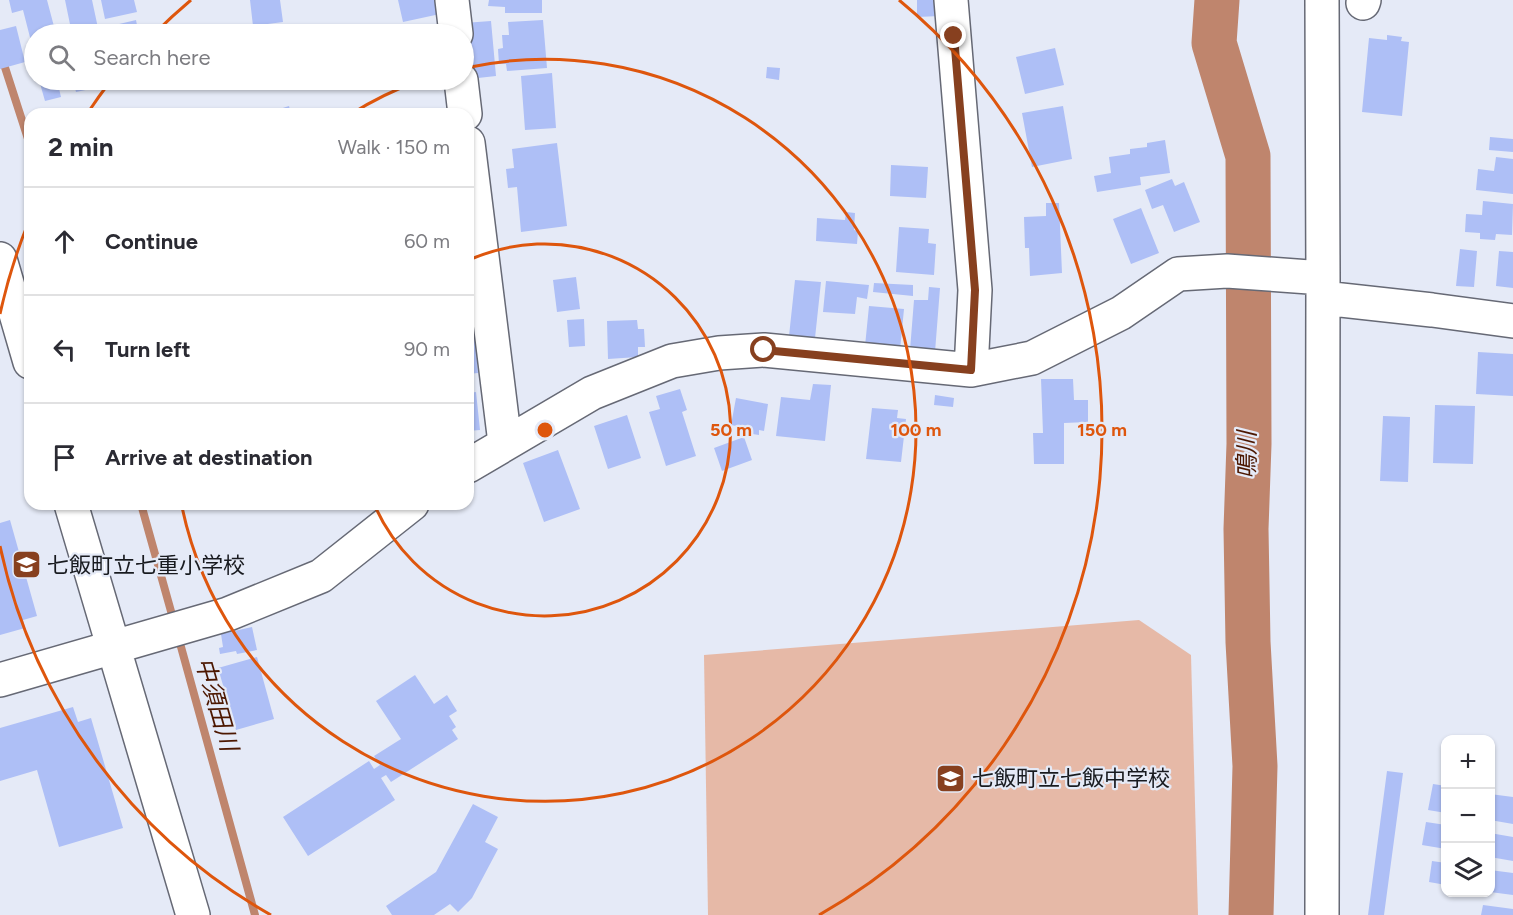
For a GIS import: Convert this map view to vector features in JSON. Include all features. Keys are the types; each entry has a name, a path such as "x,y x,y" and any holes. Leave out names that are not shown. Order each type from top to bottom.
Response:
{"street":[{"path":"452,0 455,24"},
{"path":"951,0 975,290 971,370"},
{"path":"1322,0 1322,915"},
{"path":"462,90 464,108"},
{"path":"474,209 506,443"},
{"path":"8,271 24,337"},
{"path":"474,462 592,393 672,361 719,353 764,350 971,370 1032,358 1121,314 1178,274 1227,271 1279,274 1323,288 1432,310 1513,321"},
{"path":"73,510 193,915"},
{"path":"0,681 228,614 321,576 404,510"}],"shaded area":[{"name":"七飯町立七飯中学校","path":"1139,620 1191,655 1198,915 708,915 704,655"}],"building":[{"path":"9,0 47,0 53,24 27,24 23,10 12,13"},
{"path":"65,0 92,0 97,24 70,24"},
{"path":"101,0 134,0 137,12 105,19"},
{"path":"250,0 280,0 283,22 253,24"},
{"path":"398,0 437,0 440,14 403,22"},
{"path":"489,0 542,0 542,13 505,13 505,7 488,6"},
{"path":"917,0 939,0 940,16 917,17"},
{"path":"136,20 137,24 119,24"},
{"path":"543,20 547,68 507,71 506,64 499,64 498,49 503,48 502,35 509,35 508,22"},
{"path":"491,21 496,76 474,78 474,24 464,23"},
{"path":"16,26 24,62 0,69 0,30"},
{"path":"1387,35 1402,37 1401,41 1409,42 1402,116 1362,112 1369,38 1387,40"},
{"path":"1055,48 1064,85 1025,94 1016,57"},
{"path":"767,67 780,68 779,80 766,78"},
{"path":"552,73 556,128 525,130 521,76"},
{"path":"42,90 59,90 61,97 45,101"},
{"path":"1063,106 1072,159 1032,167 1022,113"},
{"path":"1490,137 1513,139 1513,152 1489,150"},
{"path":"1165,140 1170,173 1140,177 1141,185 1097,192 1094,176 1111,173 1109,157 1130,154 1130,149 1147,147 1147,143"},
{"path":"557,143 567,226 521,232 517,187 508,188 506,169 514,168 512,149"},
{"path":"1496,157 1513,159 1513,194 1476,190 1478,169 1494,171"},
{"path":"891,165 928,167 926,198 890,196"},
{"path":"1172,179 1175,186 1184,182 1200,222 1174,232 1163,205 1152,209 1145,190"},
{"path":"1483,201 1513,204 1512,235 1496,234 1495,240 1480,239 1480,233 1465,232 1466,214 1482,215"},
{"path":"1046,203 1059,203 1062,273 1030,276 1029,248 1025,248 1024,217 1046,216"},
{"path":"1141,208 1159,253 1131,264 1113,219"},
{"path":"846,212 855,213 854,230 858,231 857,244 816,241 817,218 845,220"},
{"path":"899,227 929,229 928,243 936,244 934,275 896,272"},
{"path":"1460,249 1477,251 1474,287 1456,286"},
{"path":"1499,251 1513,252 1513,288 1496,286"},
{"path":"576,277 580,309 557,312 553,280"},
{"path":"795,280 821,282 815,338 789,336"},
{"path":"826,281 869,285 867,299 857,297 855,314 823,312"},
{"path":"874,283 913,285 913,296 873,292"},
{"path":"929,287 940,288 935,352 910,350 914,300 928,300"},
{"path":"869,306 904,309 900,350 865,346"},
{"path":"584,319 585,346 569,347 567,320"},
{"path":"637,320 638,329 644,329 645,347 638,347 638,357 608,359 607,321"},
{"path":"474,338 478,373 474,373"},
{"path":"1478,352 1513,354 1513,396 1476,394"},
{"path":"1041,379 1073,379 1074,400 1088,400 1088,422 1064,423 1064,464 1034,464 1033,433 1043,433"},
{"path":"813,384 831,385 825,441 776,436 781,397 810,400"},
{"path":"680,389 687,410 682,412 696,456 666,466 649,412 660,409 656,396"},
{"path":"474,392 476,392 480,430 474,430"},
{"path":"935,395 954,398 953,407 934,405"},
{"path":"736,398 768,404 764,431 759,430 759,435 746,433 747,428 731,425"},
{"path":"1435,405 1475,406 1473,464 1433,463"},
{"path":"872,408 898,410 897,418 906,419 901,462 866,459"},
{"path":"627,415 641,458 608,469 594,426"},
{"path":"1383,416 1410,417 1408,482 1380,481"},
{"path":"744,437 752,460 722,471 714,448"},
{"path":"558,450 580,509 544,522 523,463"},
{"path":"10,520 37,616 23,620 25,628 0,635 0,523"},
{"path":"252,627 257,650 237,654 236,651 220,654 219,648 223,647 221,634"},
{"path":"257,657 274,719 236,730 218,668"},
{"path":"415,675 434,704 447,695 457,711 449,716 456,727 452,730 458,739 391,782 386,775 381,778 395,800 308,856 283,817 369,761 374,769 380,765 374,756 401,739 376,701"},
{"path":"73,707 78,722 91,718 123,828 59,847 37,770 0,781 0,728"},
{"path":"1387,771 1403,773 1384,915 1368,915"},
{"path":"1433,784 1441,785 1441,812 1428,810"},
{"path":"1495,795 1513,797 1513,824 1495,821"},
{"path":"473,804 498,817 485,842 498,849 472,898 458,912 450,904 434,915 392,915 386,906 436,872"},
{"path":"1426,822 1441,824 1441,848 1422,845"},
{"path":"1495,834 1513,837 1513,861 1495,858"},
{"path":"1432,861 1441,862 1441,884 1429,882"},
{"path":"1495,871 1513,873 1513,895 1495,893"},
{"path":"1483,905 1513,909 1513,915 1481,915"}],"waterway":[{"name":"鳴川","path":"1217,0 1214,43 1248,156 1249,444 1246,529 1248,642 1255,766 1251,915"},
{"name":"中須田川","path":"0,52 24,126"},
{"name":"中須田川","path":"143,510 174,622"},
{"name":"中須田川","path":"178,636 255,915"}],"place":[{"name":"七飯町立七重小学校","path":"26,565"},
{"name":"七飯町立七飯中学校","path":"951,778"}],"route":[{"path":"764,350 971,370 975,290 954,36"}]}
